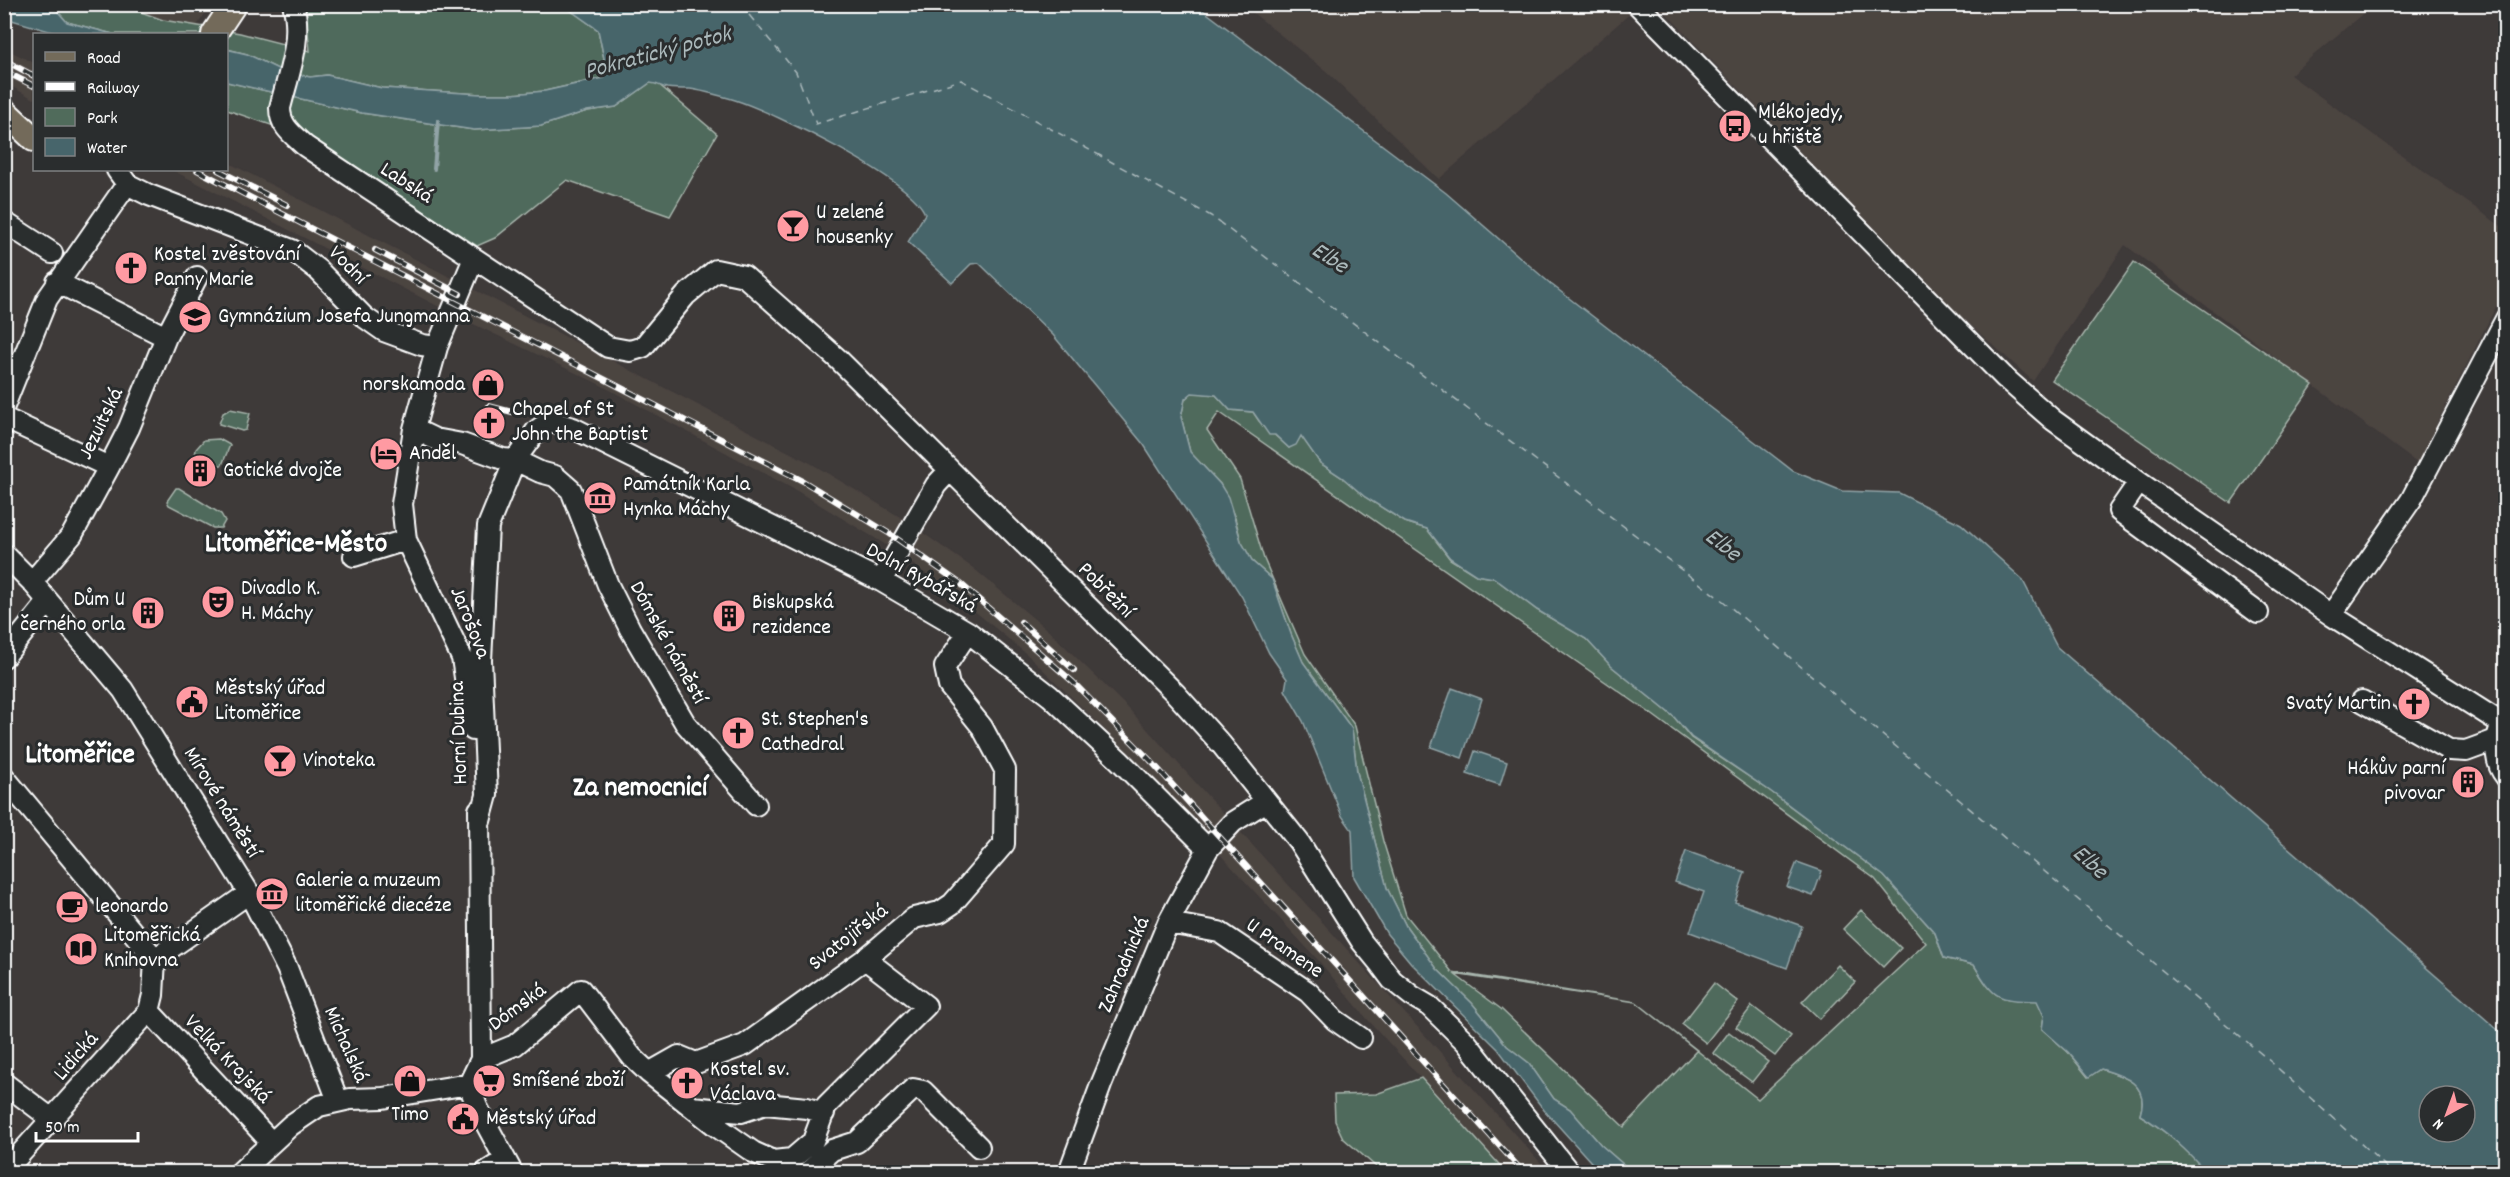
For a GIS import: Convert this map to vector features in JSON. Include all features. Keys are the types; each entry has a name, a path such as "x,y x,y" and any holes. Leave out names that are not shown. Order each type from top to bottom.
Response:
{"main road":[{"path":"215,33 234,4"},
{"path":"5,112 33,138"}],"street":[{"name":"Labská","path":"293,4 297,18 294,46 280,108 280,120 304,146 608,347 630,351 643,347 686,295 716,270"},
{"path":"1637,4 2005,378 2053,420 2139,482 2501,731"},
{"path":"4,406 47,299 122,177"},
{"name":"Vodní","path":"122,177 220,222 283,245 318,270 364,317 384,331 422,345 437,347"},
{"path":"4,222 52,253"},
{"name":"Jarošova","path":"474,258 437,347 414,429 402,504 406,540 462,658 472,720 480,821 481,1059"},
{"name":"Pobřežní","path":"716,270 744,276 755,284 838,359 1174,693 1221,744 1305,851 1362,942 1392,980 1429,1006 1466,1042 1569,1173"},
{"name":"Jezuitská","path":"32,582 72,535 109,467 129,428 166,337 197,277"},
{"path":"57,282 166,337"},
{"path":"2331,615 2411,500 2505,319"},
{"path":"4,418 109,467"},
{"name":"Horní Dubina","path":"480,821 487,795 481,660 488,526 515,460 536,431 550,421 561,423"},
{"name":"Dolní Rybářská","path":"561,423 881,581 968,632 1050,696 1119,760 1208,849"},
{"name":"Dómské náměstí","path":"414,429 435,439 462,444 503,459 515,460 540,472 555,476 571,490 608,585 685,723 756,805"},
{"path":"881,581 936,485 949,471"},
{"path":"2139,482 2119,511 2258,613"},
{"path":"354,556 406,540"},
{"name":"Mírové náměstí","path":"4,554 32,582 123,690 249,893 155,959"},
{"path":"4,657 48,602"},
{"name":"Svatojiřská","path":"649,1073 679,1056 696,1063 745,1045 865,959 914,918 940,912 951,903 1004,844 1005,770 982,727 949,686 945,667 968,632"},
{"path":"2362,701 2449,750 2466,751 2501,731"},
{"path":"2501,731 2499,769 2505,777"},
{"path":"4,777 155,959 153,995 149,1011"},
{"name":"Zahradnická","path":"1069,1173 1101,1085 1168,924 1208,849 1233,822 1265,802"},
{"name":"Michalská","path":"249,893 287,968 338,1101 383,1098 470,1084"},
{"name":"U Pramene","path":"1168,924 1219,932 1308,992 1335,1020 1361,1038"},
{"path":"649,1073 753,1152 773,1161 792,1159 813,1141 826,1106 926,1006 865,959"},
{"name":"Dómská","path":"481,1059 515,1045 581,990 632,1057 649,1073"},
{"name":"Lidická","path":"4,1172 149,1011"},
{"name":"Velká Krajská","path":"149,1011 271,1142"},
{"path":"481,1059 470,1084 477,1107 508,1166 486,1173"},
{"path":"4,1083 53,1120"},
{"path":"808,1173 832,1150 857,1142 913,1089 923,1091 979,1148"},
{"path":"240,1173 271,1142 306,1113 319,1106 338,1101"},
{"path":"692,1107 741,1113 765,1104 807,1108 824,1113"}],"shaded area":[{"path":"122,5 211,5 196,27 163,20"},
{"path":"1243,5 1640,5 1439,179 1326,71"},
{"path":"1658,5 2373,5 2290,75 2505,229 2505,289 2417,463 2125,245 2033,381 1945,302"},
{"path":"4,48 33,62 33,98 5,83"},
{"path":"228,163 812,464 900,517 973,568 1051,633 1127,707 1549,1172 1506,1172 1369,1021 1318,960 1104,729 1030,657 954,594 883,543 797,491 599,384 465,320 174,171 228,171"}],"green space":[{"path":"52,5 122,5 163,20 240,33 310,51 305,5 563,5 598,30 606,68 602,78 545,91 512,94 382,88 327,75 310,77 282,71 247,54 228,49 228,33 109,33 67,22"},
{"path":"228,82 362,113 474,130 541,126 587,111 616,107 650,83 657,83 717,134 670,216 567,180 495,238 477,246 309,138 228,110"},
{"path":"2134,262 2313,385 2231,503 2052,380"},
{"path":"1192,392 1216,395 1230,410 1253,412 1259,421 1289,448 1301,435 1320,463 1343,478 1365,497 1405,522 1427,529 1450,559 1476,575 1494,578 1537,610 1586,639 1611,666 1674,717 1691,738 1770,791 1884,876 1935,933 1944,958 1974,965 1987,985 1998,995 2005,998 2037,1000 2044,1016 2042,1029 2068,1052 2088,1077 2101,1069 2127,1078 2142,1096 2140,1115 2176,1141 2206,1172 1632,1172 1601,1145 1570,1109 1554,1099 1529,1063 1507,1046 1472,1003 1437,969 1406,926 1387,888 1357,772 1352,729 1303,662 1272,579 1253,562 1241,541 1235,518 1220,484 1190,452 1181,417 1185,399","holes":["1219,412 1650,713 1875,879 1926,943 1758,1099 1697,1050 1624,1127 1501,1009 1454,974 1636,1002 1452,972 1406,915 1383,841 1355,726 1305,654 1264,559 1240,479 1207,430"]},
{"path":"230,409 250,413 246,430 242,431 219,424 223,413"},
{"path":"219,439 230,445 222,465 216,465 195,456 196,449 204,440"},
{"path":"176,488 221,514 225,521 221,528 213,528 169,505 167,501"},
{"path":"1861,910 1901,948 1883,967 1843,929"},
{"path":"1838,965 1855,982 1820,1019 1802,1002"},
{"path":"1714,983 1738,1002 1706,1043 1682,1024"},
{"path":"1752,1006 1791,1036 1775,1056 1736,1027"},
{"path":"1729,1032 1768,1062 1752,1082 1713,1053"},
{"path":"1421,1078 1506,1172 1382,1172 1343,1138 1335,1121 1334,1095 1376,1094"}],"water":[{"path":"5,4 52,5 67,22 109,33 56,33 5,18"},
{"name":"Elbe","path":"563,5 1196,5 1446,193 1552,285 1793,471 1842,491 1899,493 1961,524 2022,579 2057,647 2505,1036 2505,1172 2206,1172 2176,1141 2140,1115 2142,1096 2133,1083 2127,1078 2101,1069 2089,1077 2068,1052 2042,1029 2044,1016 2037,1001 2013,1000 1998,995 1987,985 1974,965 1944,958 1935,933 1884,876 1770,791 1691,737 1674,717 1611,666 1586,639 1537,610 1494,578 1476,575 1450,558 1427,529 1405,522 1365,497 1343,478 1320,463 1301,436 1296,445 1289,448 1275,435 1269,435 1253,412 1230,410 1216,395 1192,393 1185,399 1181,417 1190,452 1220,484 1228,497 1241,541 1253,562 1272,579 1303,662 1352,729 1357,772 1387,888 1406,926 1437,969 1472,1003 1507,1046 1529,1063 1554,1099 1570,1109 1601,1145 1632,1172 1600,1172 1544,1110 1498,1049 1411,963 1387,934 1354,877 1352,830 1342,816 1303,721 1285,690 1287,679 1269,653 1242,597 1144,445 1053,335 979,263 971,264 952,283 908,242 925,214 915,200 895,183 839,148 808,132 754,107 707,92 667,88 650,83 616,107 587,111 541,126 474,130 362,113 228,82 228,49 247,54 282,71 310,77 327,75 382,88 512,94 545,91 603,78 606,68 598,30"},
{"path":"1452,688 1482,699 1462,758 1431,747"},
{"path":"1475,751 1507,762 1500,785 1467,774"},
{"path":"1686,851 1745,872 1735,902 1802,926 1787,968 1690,932 1704,892 1675,882"},
{"path":"1797,862 1822,871 1813,896 1787,887"}],"waterway":[{"name":"Pokratický potok","path":"434,169 438,121"}],"ferry route":[{"path":"740,4 796,72 816,124 961,80 1211,216 1723,601 2271,1062 2392,1172"}],"railway":[{"path":"4,60 33,75"},
{"path":"4,71 33,86"},
{"path":"199,171 803,481 890,534 961,584 1073,682 1150,760 1523,1172"},
{"path":"220,171 287,205"},
{"path":"375,250 460,294"},
{"path":"489,406 512,412"},
{"path":"1021,622 1074,670"}],"place":[{"name":"Mlékojedy, u hřiště","path":"1735,126"},
{"name":"U zelené housenky","path":"793,226"},
{"name":"Kostel zvěstování Panny Marie","path":"131,268"},
{"name":"Gymnázium Josefa Jungmanna","path":"195,317"},
{"name":"norskamoda","path":"488,385"},
{"name":"Chapel of St John the Baptist","path":"489,423"},
{"name":"Anděl","path":"386,454"},
{"name":"Gotické dvojče","path":"200,471"},
{"name":"Památník Karla Hynka Máchy","path":"600,498"},
{"name":"Divadlo K. H. Máchy","path":"218,602"},
{"name":"Dům U černého orla","path":"148,613"},
{"name":"Biskupská rezidence","path":"729,616"},
{"name":"Městský úřad Litoměřice","path":"192,702"},
{"name":"Svatý Martin","path":"2414,704"},
{"name":"St. Stephen's Cathedral","path":"738,733"},
{"name":"Vinoteka","path":"280,761"},
{"name":"Hákův parní pivovar","path":"2468,782"},
{"name":"Galerie a muzeum litoměřické diecéze","path":"272,894"},
{"name":"leonardo","path":"72,907"},
{"name":"Litoměřická Knihovna","path":"81,949"},
{"name":"Timo","path":"410,1081"},
{"name":"Smíšené zboží","path":"489,1081"},
{"name":"Kostel sv. Václava","path":"687,1083"},
{"name":"Městský úřad","path":"463,1119"}],"district":[{"name":"Litoměřice-Město","path":"296,546"},
{"name":"Litoměřice","path":"80,757"},
{"name":"Za nemocnicí","path":"640,790"}]}
